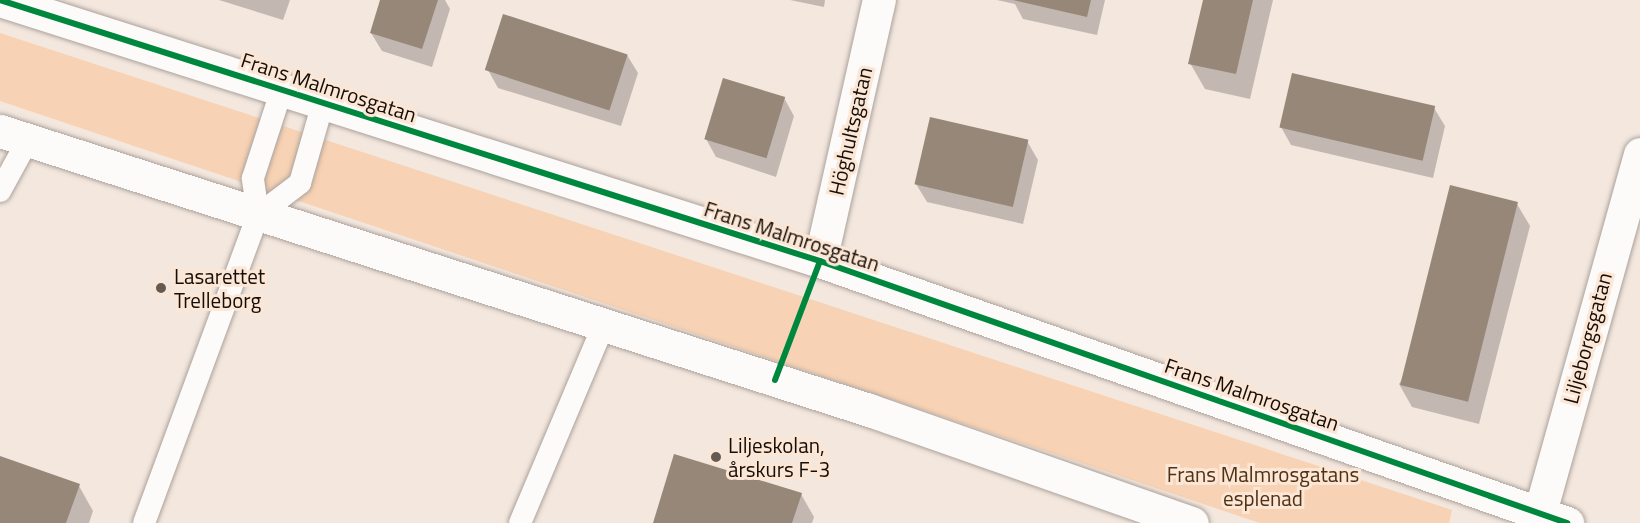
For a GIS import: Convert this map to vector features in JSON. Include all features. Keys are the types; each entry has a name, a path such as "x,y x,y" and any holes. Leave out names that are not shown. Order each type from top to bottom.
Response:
{"street":[{"name":"Frans Malmrosgatan","path":"0,0 820,261 1548,519"},
{"name":"Höghultsgatan","path":"820,261 879,0"},
{"path":"14,135 880,414 1192,523"},
{"name":"Liljeborgsgatan","path":"1548,519 1640,154"}],"lane":[{"path":"144,523 258,215 252,178 282,89"},
{"path":"258,215 300,183 323,103"},
{"path":"0,191 14,135"},
{"path":"520,523 604,324"}],"green space":[{"name":"Frans Malmrosgatans esplenad","path":"0,33 1452,510 1449,523 1260,523 0,101"}],"building":[{"path":"380,0 438,0 422,49 370,33"},
{"path":"1013,0 1091,0 1087,17"},
{"path":"1203,0 1253,0 1236,74 1188,64"},
{"path":"503,14 628,54 609,111 485,70"},
{"path":"1292,73 1435,106 1423,161 1279,128"},
{"path":"723,78 785,97 766,158 704,139"},
{"path":"930,117 1028,140 1013,207 914,184"},
{"path":"1450,185 1518,202 1468,402 1400,385"},
{"path":"674,454 802,493 792,523 653,523"},
{"path":"0,456 80,484 66,523 0,523"}],"cycle path":[{"path":"0,0 820,261 1567,523"},
{"path":"775,380 820,261"}],"place":[{"name":"Lasarettet Trelleborg","path":"161,288"},
{"name":"Liljeskolan, årskurs F-3","path":"716,457"}]}
